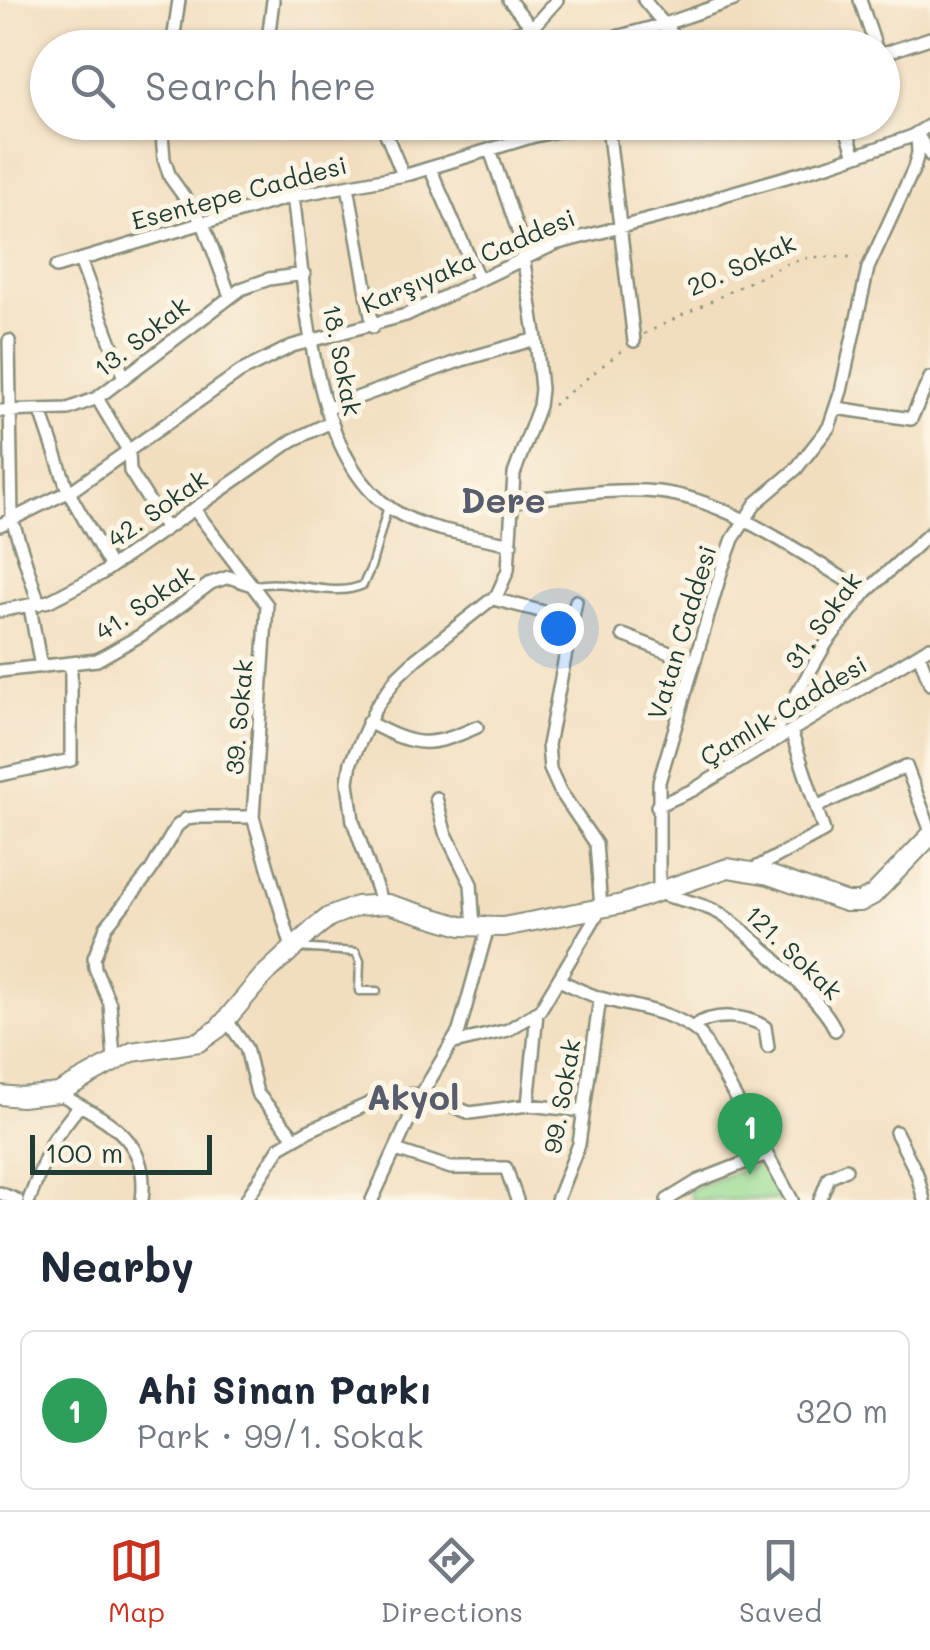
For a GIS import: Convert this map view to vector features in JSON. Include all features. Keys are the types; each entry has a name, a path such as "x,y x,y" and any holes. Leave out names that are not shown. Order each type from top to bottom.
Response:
{"street":[{"path":"175,30 180,0"},
{"path":"269,30 273,0"},
{"path":"509,0 532,28"},
{"path":"524,30 532,28 557,0"},
{"path":"644,0 670,30"},
{"path":"642,30 734,0"},
{"path":"860,0 870,30"},
{"path":"900,48 930,38"},
{"name":"Karşıyaka Caddesi","path":"900,139 930,125"},
{"path":"917,133 930,155"},
{"name":"Vatan Caddesi","path":"659,894 656,806 665,756 722,569 743,521 756,503 796,469 828,427 872,259 914,168 917,133"},
{"path":"162,140 170,177 203,223 230,296"},
{"path":"388,140 402,175"},
{"name":"Esentepe Caddesi","path":"56,267 293,196 402,175 519,140"},
{"path":"610,140 634,341"},
{"path":"849,140 854,156"},
{"name":"Karşıyaka Caddesi","path":"6,522 68,492 240,372 292,346 406,315 555,244 690,209 898,140"},
{"path":"382,904 353,821 348,782 351,762 368,722 398,676 492,599 508,570 514,474 536,418 541,389 520,236 490,150"},
{"path":"430,168 480,280"},
{"path":"348,186 373,327"},
{"name":"18. Sokak","path":"293,196 326,409 352,469 388,506 422,523 511,544"},
{"path":"80,260 124,378"},
{"name":"13. Sokak","path":"5,411 68,409 97,398 230,296 269,279 304,274"},
{"path":"326,409 475,356 536,339"},
{"path":"9,342 6,522 34,606 41,667"},
{"path":"836,408 911,419 930,378"},
{"path":"97,398 130,452 130,471 166,528"},
{"path":"42,411 68,492 111,567"},
{"name":"42. Sokak","path":"0,611 34,606 75,589 294,440 330,422"},
{"path":"512,501 658,492 720,509 866,592"},
{"name":"39. Sokak","path":"194,509 268,605 253,817 292,948"},
{"name":"31. Sokak","path":"766,746 827,642 866,592 930,533"},
{"name":"41. Sokak","path":"0,671 97,660 218,580 229,577 252,586"},
{"path":"492,599 552,614"},
{"path":"454,1043 508,1030 537,1013 601,908 596,844 560,790 550,769 548,745 576,600"},
{"path":"624,635 694,662"},
{"path":"925,650 930,684"},
{"name":"Çamlık Caddesi","path":"656,806 693,790 925,650"},
{"path":"0,775 71,760 71,665"},
{"path":"368,722 403,741 427,745 477,727"},
{"path":"750,871 824,831 790,731"},
{"path":"0,1095 58,1093 132,1052 191,1045 210,1035 292,948 340,912 382,904 481,927 601,908 659,894 718,870 750,871 789,880 846,902 860,902 874,895 930,832 906,766 816,807"},
{"path":"372,1200 422,1094 454,1043 465,1015 481,927 471,884 445,832 436,798"},
{"path":"114,1060 110,1004 95,968 97,944 106,927 150,872 171,832 186,820 253,817"},
{"name":"121. Sokak","path":"659,894 717,912 737,926 822,1007 835,1030"},
{"path":"559,980 600,998 637,1006 693,1027 714,1055 792,1200"},
{"name":"99. Sokak","path":"557,1200 571,1169 584,1111 600,998"},
{"path":"528,1106 537,1013"},
{"path":"693,1027 716,1018 753,1021 765,1027 768,1047"},
{"path":"226,1019 246,1048 257,1092 294,1138"},
{"path":"58,1093 117,1128 143,1168 142,1200"},
{"path":"246,1200 272,1157 294,1138 374,1100 398,1093 422,1094 470,1113 528,1106 584,1111"},
{"path":"30,1200 52,1141 80,1106"},
{"path":"896,1132 917,1174 924,1200"},
{"path":"396,1150 452,1168 501,1166 509,1171 518,1200"},
{"path":"667,1200 768,1154"},
{"path":"820,1200 829,1177 846,1169"},
{"path":"0,1193 17,1200"}],"lane":[{"path":"252,586 273,582 343,589 363,584 388,506"},
{"path":"292,948 356,952 360,956 359,991 377,991"}],"path":[{"name":"20. Sokak","path":"536,418 634,341 786,264 811,256 872,259"}],"green space":[{"path":"767,1161 783,1200 692,1200 689,1189"}],"place":[{"name":"Ahi Sinan Parkı","path":"750,1175"}],"district":[{"name":"Dere","path":"503,499"},
{"name":"Akyol","path":"413,1096"}]}
